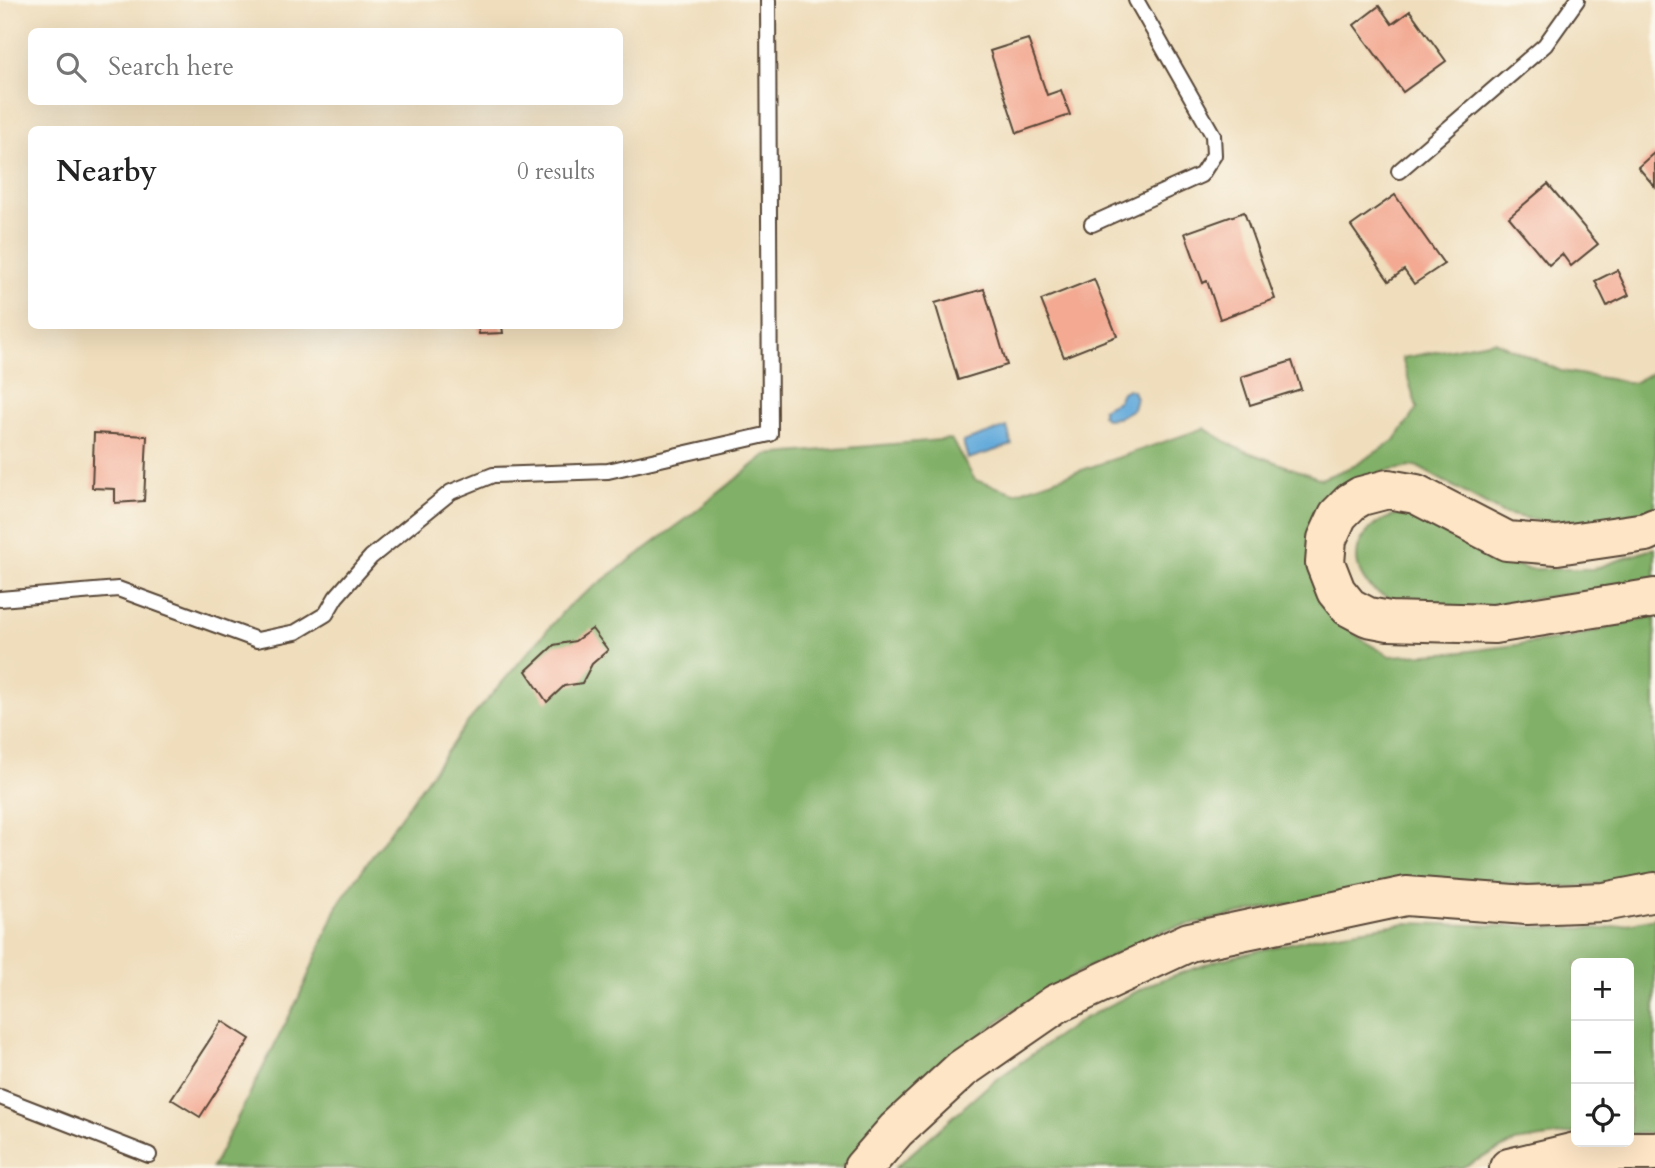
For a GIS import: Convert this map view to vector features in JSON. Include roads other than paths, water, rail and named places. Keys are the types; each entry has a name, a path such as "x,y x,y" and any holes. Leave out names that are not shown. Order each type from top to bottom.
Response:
{"main road":[{"path":"1655,528 1646,532 1557,545 1507,541 1416,494 1388,489 1361,496 1338,515 1326,539 1325,563 1330,582 1349,607 1368,617 1389,621 1494,624 1655,598"},
{"path":"863,1168 896,1130 962,1069 1055,1004 1189,942 1406,896 1527,905 1604,902 1655,892"},
{"path":"1509,1168 1580,1151 1655,1151"}],"lane":[{"path":"0,599 118,589 257,640 296,632 326,614 336,597 371,557 452,492 493,475 608,471 770,434 768,0"},
{"path":"1092,224 1201,175 1214,155 1213,135 1136,0"},
{"path":"1399,171 1545,45 1577,0"},
{"path":"0,1097 149,1155"}],"water":[{"path":"1128,389 1133,391 1136,398 1133,409 1117,418 1106,419 1102,415 1102,409 1118,401 1122,392"},
{"path":"1007,427 1012,445 968,459 963,442"}]}
